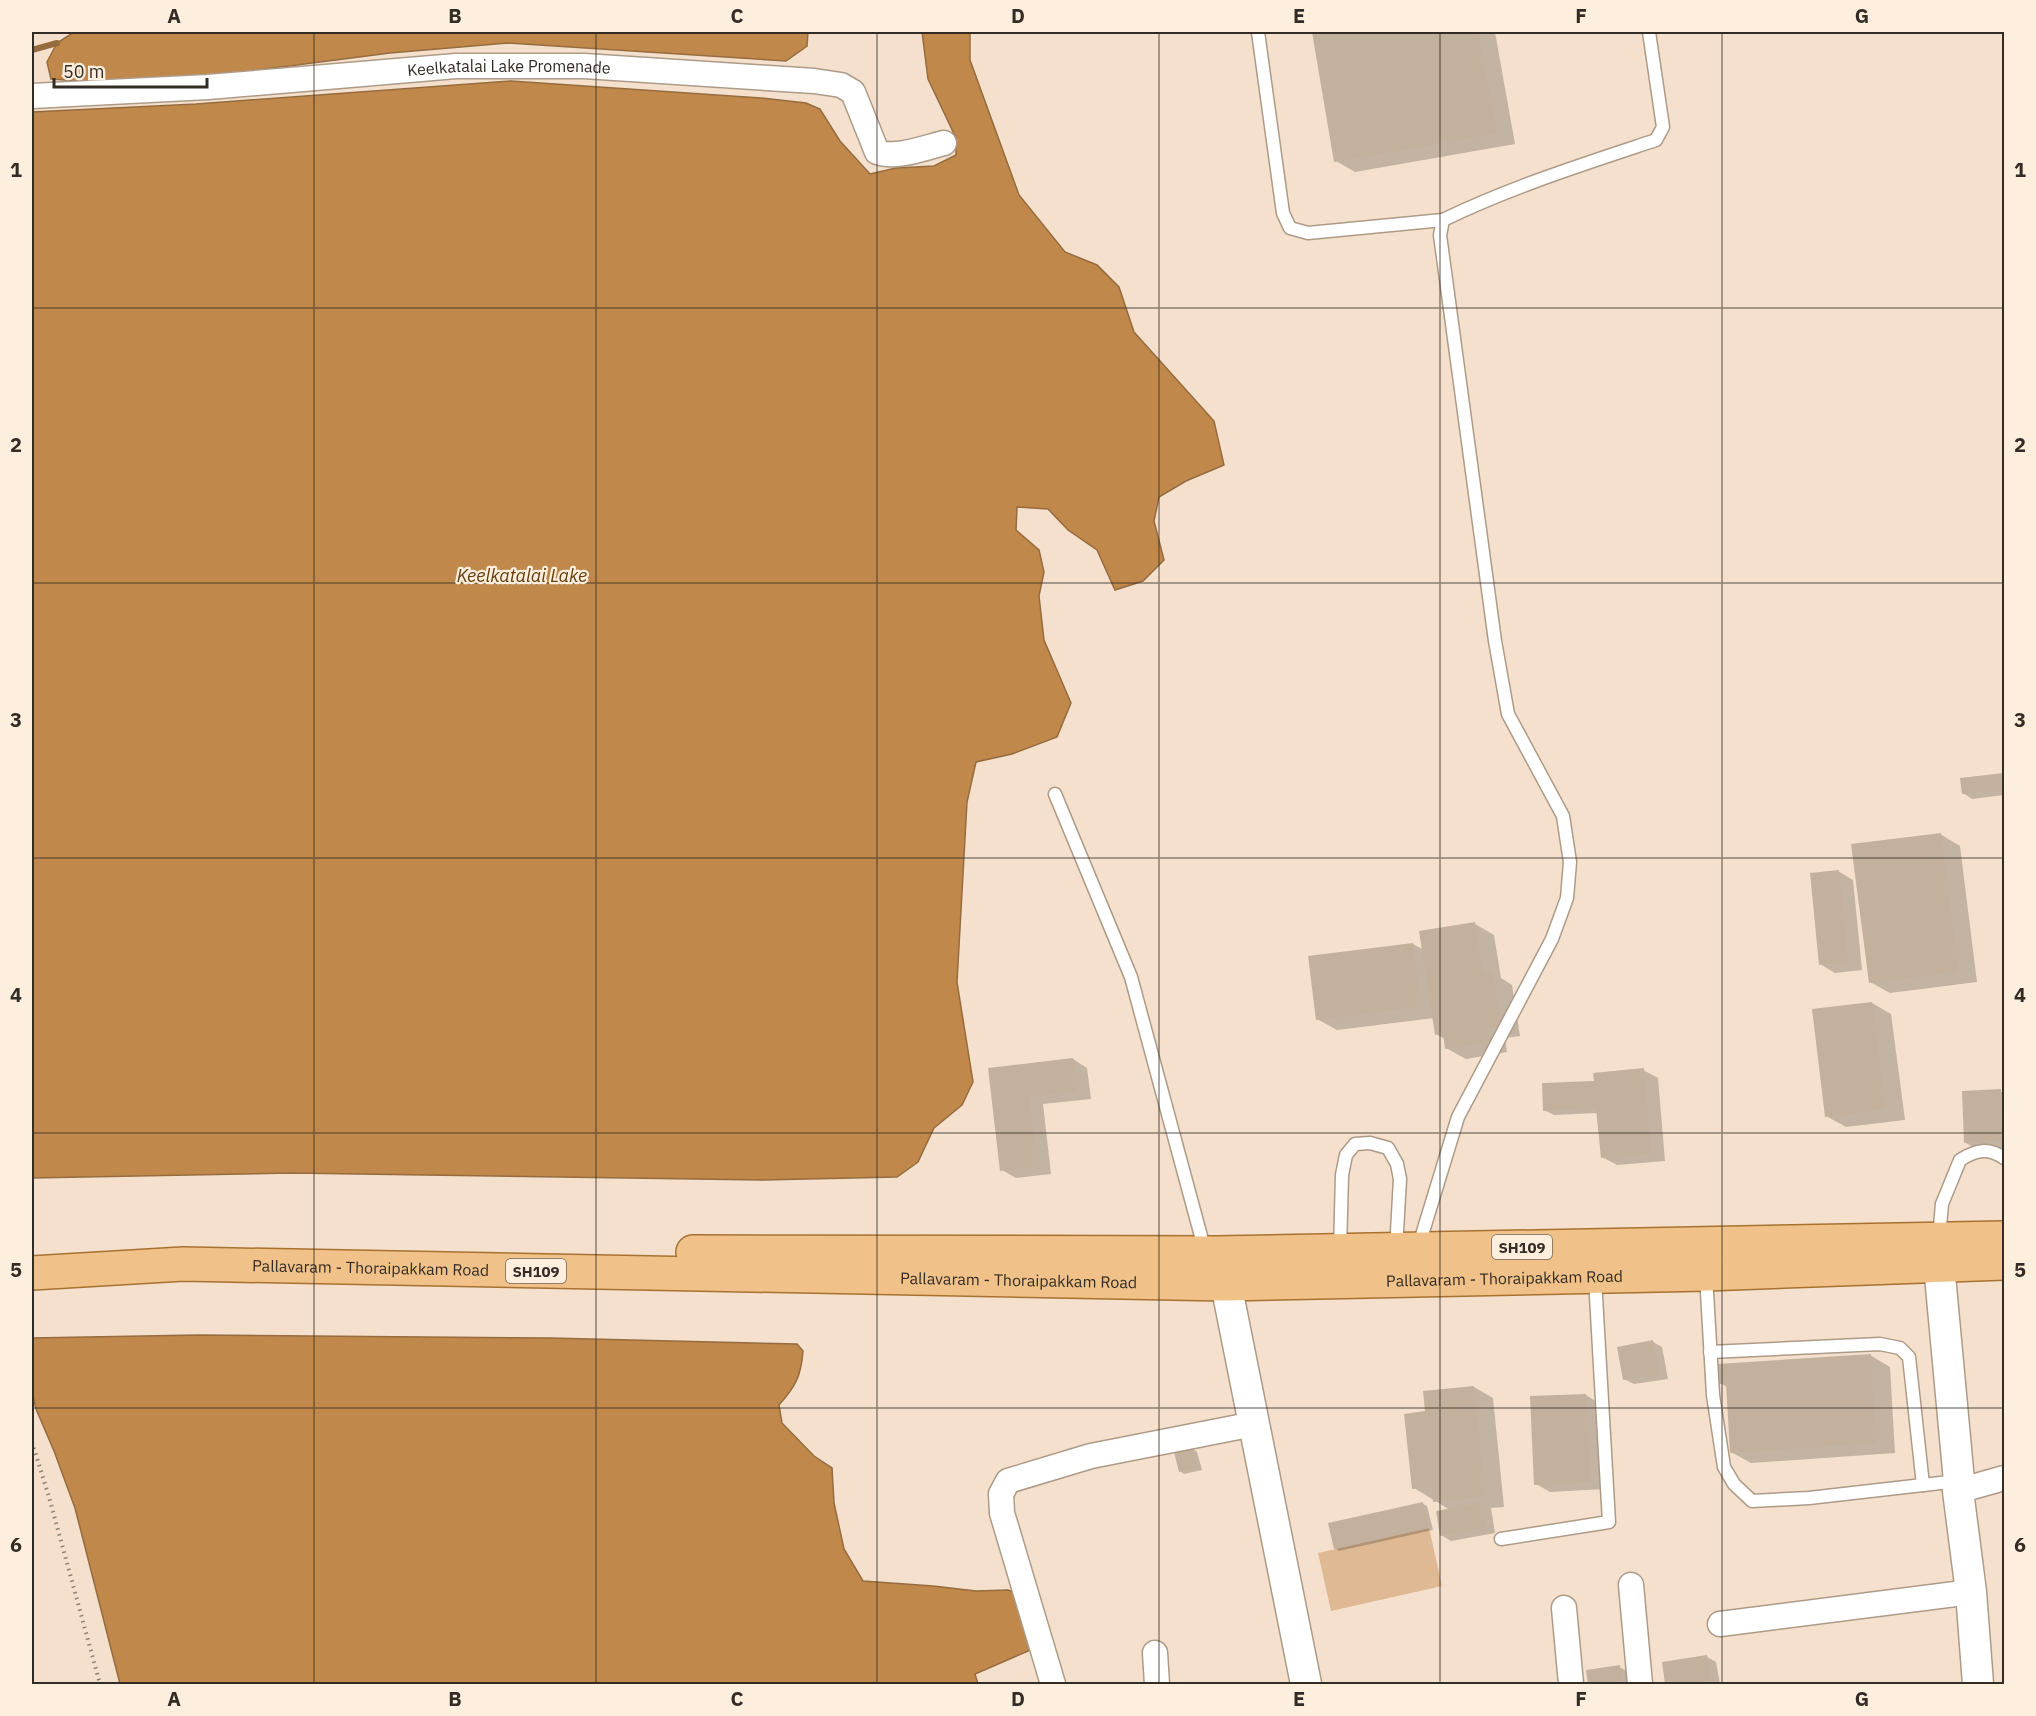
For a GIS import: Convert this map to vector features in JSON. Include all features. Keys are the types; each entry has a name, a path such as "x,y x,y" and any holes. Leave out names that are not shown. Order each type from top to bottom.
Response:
{"main road":[{"name":"Pallavaram - Thoraipakkam Road","path":"32,1273 183,1264 1226,1284 1706,1274 1939,1252 2004,1238"},
{"name":"Pallavaram - Thoraipakkam Road","path":"32,1255 168,1250 1205,1254 1407,1250 1939,1252 2004,1263"}],"street":[{"name":"Keelkatalai Lake Promenade","path":"32,96 208,87 456,66 584,66 814,81 841,85 853,92 877,152 899,153 944,143"},
{"path":"1939,1252 1959,1486 1971,1592 1972,1684"},
{"path":"1226,1284 1306,1684"},
{"path":"1053,1684 1002,1513 1001,1494 1008,1481 1092,1456 1254,1424"},
{"path":"1959,1486 2004,1478"},
{"path":"1631,1585 1640,1684"},
{"path":"1720,1624 1971,1592"},
{"path":"1564,1608 1571,1684"},
{"path":"1155,1653 1156,1684"}],"lane":[{"path":"1258,32 1283,213 1290,228 1308,234 1443,220 1533,182 1656,140 1663,127 1649,32"},
{"path":"1407,1250 1458,1118 1552,939 1567,898 1570,862 1563,816 1508,714 1495,641 1440,248 1443,220"},
{"path":"1055,794 1131,977 1205,1254"},
{"path":"1340,1251 1342,1175 1346,1155 1355,1144 1370,1143 1388,1148 1397,1164 1407,1250"},
{"path":"1939,1252 1942,1204 1960,1160 1981,1150 1993,1151 2004,1158"},
{"path":"1706,1274 1713,1395 1724,1467 1734,1484 1752,1501 1809,1498 1923,1485 1959,1486"},
{"path":"1501,1539 1608,1522 1595,1276"},
{"path":"1710,1352 1880,1344 1900,1348 1909,1358 1923,1485"}],"path":[{"path":"32,1442 100,1684"}],"shaded area":[{"path":"1429,1528 1442,1586 1331,1611 1318,1553"}],"water":[{"path":"74,32 808,32 807,46 786,61 508,43 390,53 226,74 105,83 51,79 47,62 57,43"},
{"name":"Keelkatalai Lake","path":"922,32 970,32 970,60 1019,195 1065,252 1097,265 1119,287 1134,332 1214,421 1224,465 1186,481 1159,497 1154,521 1164,560 1143,581 1115,590 1097,550 1068,530 1048,509 1017,507 1016,530 1039,550 1044,572 1039,596 1044,640 1071,703 1057,737 1012,754 976,762 967,802 957,982 973,1082 962,1105 934,1128 918,1162 897,1177 762,1180 291,1173 32,1178 32,112 196,104 511,81 761,98 806,103 820,109 840,141 870,174 896,168 934,166 956,155 956,138 928,79"},
{"path":"198,1335 550,1338 797,1344 803,1351 801,1367 794,1386 779,1405 782,1423 814,1456 832,1468 834,1503 844,1549 863,1581 976,1591 1008,1590 1019,1594 1035,1648 975,1674 978,1684 120,1684 75,1508 36,1409 32,1392 32,1338"}],"building":[{"path":"1312,32 1478,32 1497,133 1334,162"},
{"path":"2004,773 2004,790 1962,794 1960,778"},
{"path":"1941,833 1958,972 1869,983 1851,844"},
{"path":"1839,870 1848,962 1819,965 1810,873"},
{"path":"1475,922 1483,973 1493,972 1501,1025 1486,1028 1488,1042 1445,1049 1443,1033 1435,1035 1419,931"},
{"path":"1413,943 1421,1006 1316,1020 1308,956"},
{"path":"1872,1002 1886,1109 1825,1117 1812,1009"},
{"path":"1073,1058 1077,1091 1029,1097 1037,1166 1000,1171 988,1068"},
{"path":"1644,1068 1651,1154 1601,1158 1596,1108 1543,1111 1542,1083 1594,1081 1593,1073"},
{"path":"2001,1089 2003,1141 1964,1143 1962,1091"},
{"path":"1653,1340 1659,1374 1623,1380 1617,1347"},
{"path":"1871,1354 1876,1443 1730,1453 1726,1383 1719,1384 1718,1364"},
{"path":"1474,1386 1485,1496 1433,1502 1432,1487 1412,1489 1404,1414 1425,1411 1423,1391"},
{"path":"1586,1394 1591,1482 1534,1485 1530,1396"},
{"path":"1193,1448 1198,1468 1179,1472 1174,1452"},
{"path":"1423,1502 1429,1528 1334,1549 1328,1523"},
{"path":"1482,1503 1486,1528 1440,1536 1436,1511"},
{"path":"1707,1655 1712,1684 1665,1684 1662,1662"},
{"path":"1620,1665 1622,1684 1588,1684 1586,1670"}],"waterway":[{"path":"32,50 57,43"}]}
